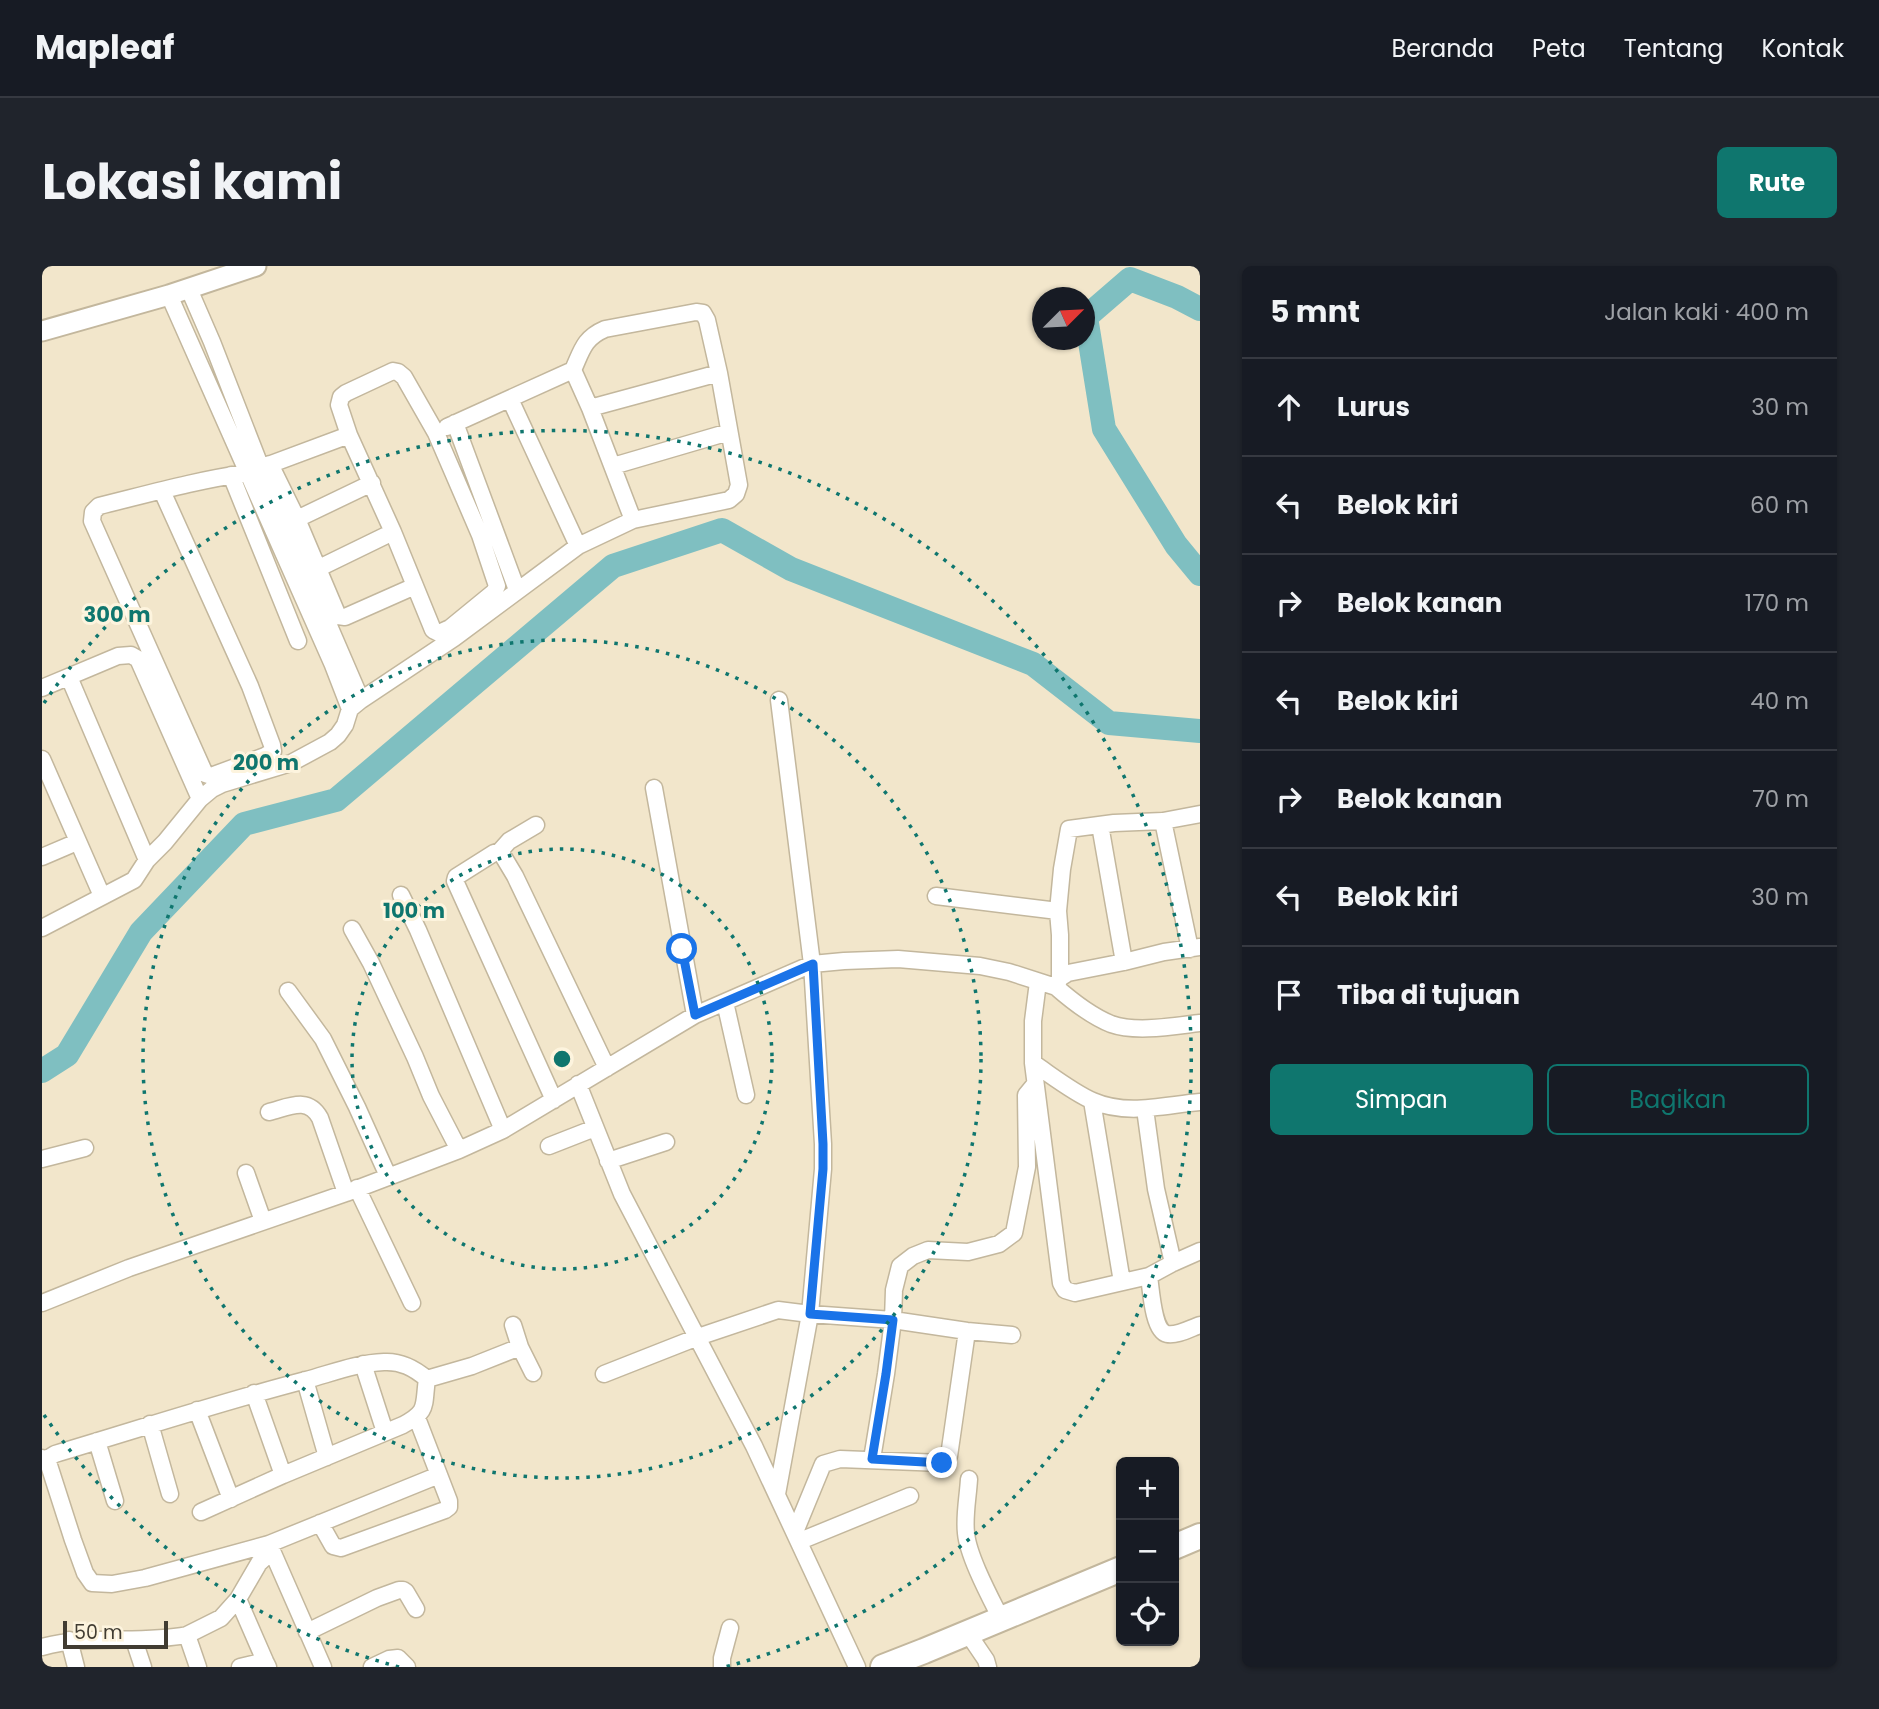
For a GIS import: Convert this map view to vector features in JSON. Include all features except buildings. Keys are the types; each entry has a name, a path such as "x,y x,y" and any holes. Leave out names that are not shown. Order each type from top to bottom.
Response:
{"main road":[{"path":"1179,1545 1200,1536"},
{"path":"883,1667 1116,1571"}],"street":[{"path":"42,331 189,289 256,266"},
{"path":"189,289 212,342 252,470 356,704"},
{"path":"169,295 193,350 242,442"},
{"path":"42,928 134,880 147,860 212,789 291,763 330,742 345,725 356,704 454,638 578,546 632,520 729,500 736,494 739,485 719,373 703,313 696,312 605,329 591,335 573,370 436,433"},
{"path":"193,350 212,342"},
{"path":"573,370 632,520"},
{"path":"393,371 398,372 404,377 436,433 480,536 497,586 494,592 450,628 439,633 433,630 372,483 349,435 339,405 341,397 393,371"},
{"path":"590,408 719,373"},
{"path":"510,400 578,546"},
{"path":"455,423 517,590"},
{"path":"613,466 729,432"},
{"path":"162,491 250,686 272,745 273,751 265,756 211,776 205,774 92,521 93,512 99,506 162,491 252,470 349,435"},
{"path":"252,470 297,519 338,616 345,617 415,586"},
{"path":"252,470 298,641"},
{"path":"297,519 372,483"},
{"path":"317,569 393,532"},
{"path":"42,688 118,656 131,655 138,659 200,799"},
{"path":"69,677 147,860"},
{"path":"777,1493 810,1314 823,1169 813,964 779,700"},
{"path":"42,759 47,785 102,896"},
{"path":"654,788 695,1015"},
{"path":"1200,814 1163,821 1069,829 1058,911 1058,982 1087,1011 1112,1024 1128,1027 1168,1027 1200,1023"},
{"path":"42,1303 129,1268 351,1191 459,1150 554,1100 695,1015 813,964 898,959 979,966 1038,982 1058,982 1068,973 1195,948 1163,821"},
{"path":"536,825 509,841 500,851 456,877 455,881 554,1100"},
{"path":"1100,825 1124,962"},
{"path":"42,857 77,842"},
{"path":"500,851 515,876 607,1068"},
{"path":"401,895 503,1129"},
{"path":"936,897 1058,911"},
{"path":"352,929 371,963 430,1096 459,1150"},
{"path":"1038,982 1033,1063 1061,1283 1065,1290 1075,1293 1149,1276 1200,1251"},
{"path":"288,991 323,1039 388,1176"},
{"path":"725,1002 746,1095"},
{"path":"1033,1063 1092,1101 1112,1107 1145,1109 1200,1102"},
{"path":"578,1084 608,1161 641,1232 777,1493 857,1667"},
{"path":"872,1459 886,1374 894,1290 900,1266 913,1256 928,1250 968,1252 999,1244 1014,1233 1027,1167 1026,1095 1035,1084"},
{"path":"1092,1101 1122,1282"},
{"path":"269,1112 298,1104 310,1105 316,1110 351,1191 412,1303"},
{"path":"1145,1109 1156,1189 1173,1263"},
{"path":"549,1146 595,1128"},
{"path":"608,1161 666,1142"},
{"path":"42,1159 85,1148"},
{"path":"246,1173 262,1221"},
{"path":"1149,1276 1157,1325 1162,1331 1168,1334 1176,1333 1200,1325"},
{"path":"604,1374 698,1337 778,1310 893,1320 1012,1335"},
{"path":"513,1325 533,1373"},
{"path":"797,1536 823,1464 841,1459 942,1463 949,1457 967,1331"},
{"path":"427,1380 520,1347"},
{"path":"427,1380 409,1366 394,1362 363,1364 254,1393 45,1458 85,1573 92,1583 112,1584 270,1547 320,1523 439,1475"},
{"path":"363,1364 384,1432"},
{"path":"305,1380 327,1457"},
{"path":"201,1512 417,1418 424,1405 427,1380"},
{"path":"254,1393 283,1475"},
{"path":"197,1410 231,1499"},
{"path":"320,1523 333,1546 341,1548 449,1507 417,1418"},
{"path":"150,1424 170,1494"},
{"path":"97,1441 115,1501"},
{"path":"969,1479 965,1532 1001,1619"},
{"path":"797,1536 910,1496"},
{"path":"42,1647 69,1640 135,1640 172,1638 187,1634 220,1618 238,1600 270,1547"},
{"path":"270,1547 323,1667"},
{"path":"307,1632 377,1598 400,1590 406,1592 416,1609"},
{"path":"238,1600 266,1664 240,1667"},
{"path":"722,1667 730,1628"},
{"path":"967,1632 988,1667"},
{"path":"187,1634 198,1667"},
{"path":"69,1640 76,1667"},
{"path":"135,1640 143,1667"},
{"path":"372,1667 398,1658 407,1667"}],"waterway":[{"path":"1200,309 1130,279 1086,317 1104,429 1176,545 1200,574"},
{"path":"42,1071 67,1055 141,932 244,824 336,800 613,566 722,530 791,569 1033,664 1109,723 1200,731"}],"route":[{"path":"682,949 695,1015 813,964 823,1169 810,1314 893,1320 872,1459 942,1463"}]}
